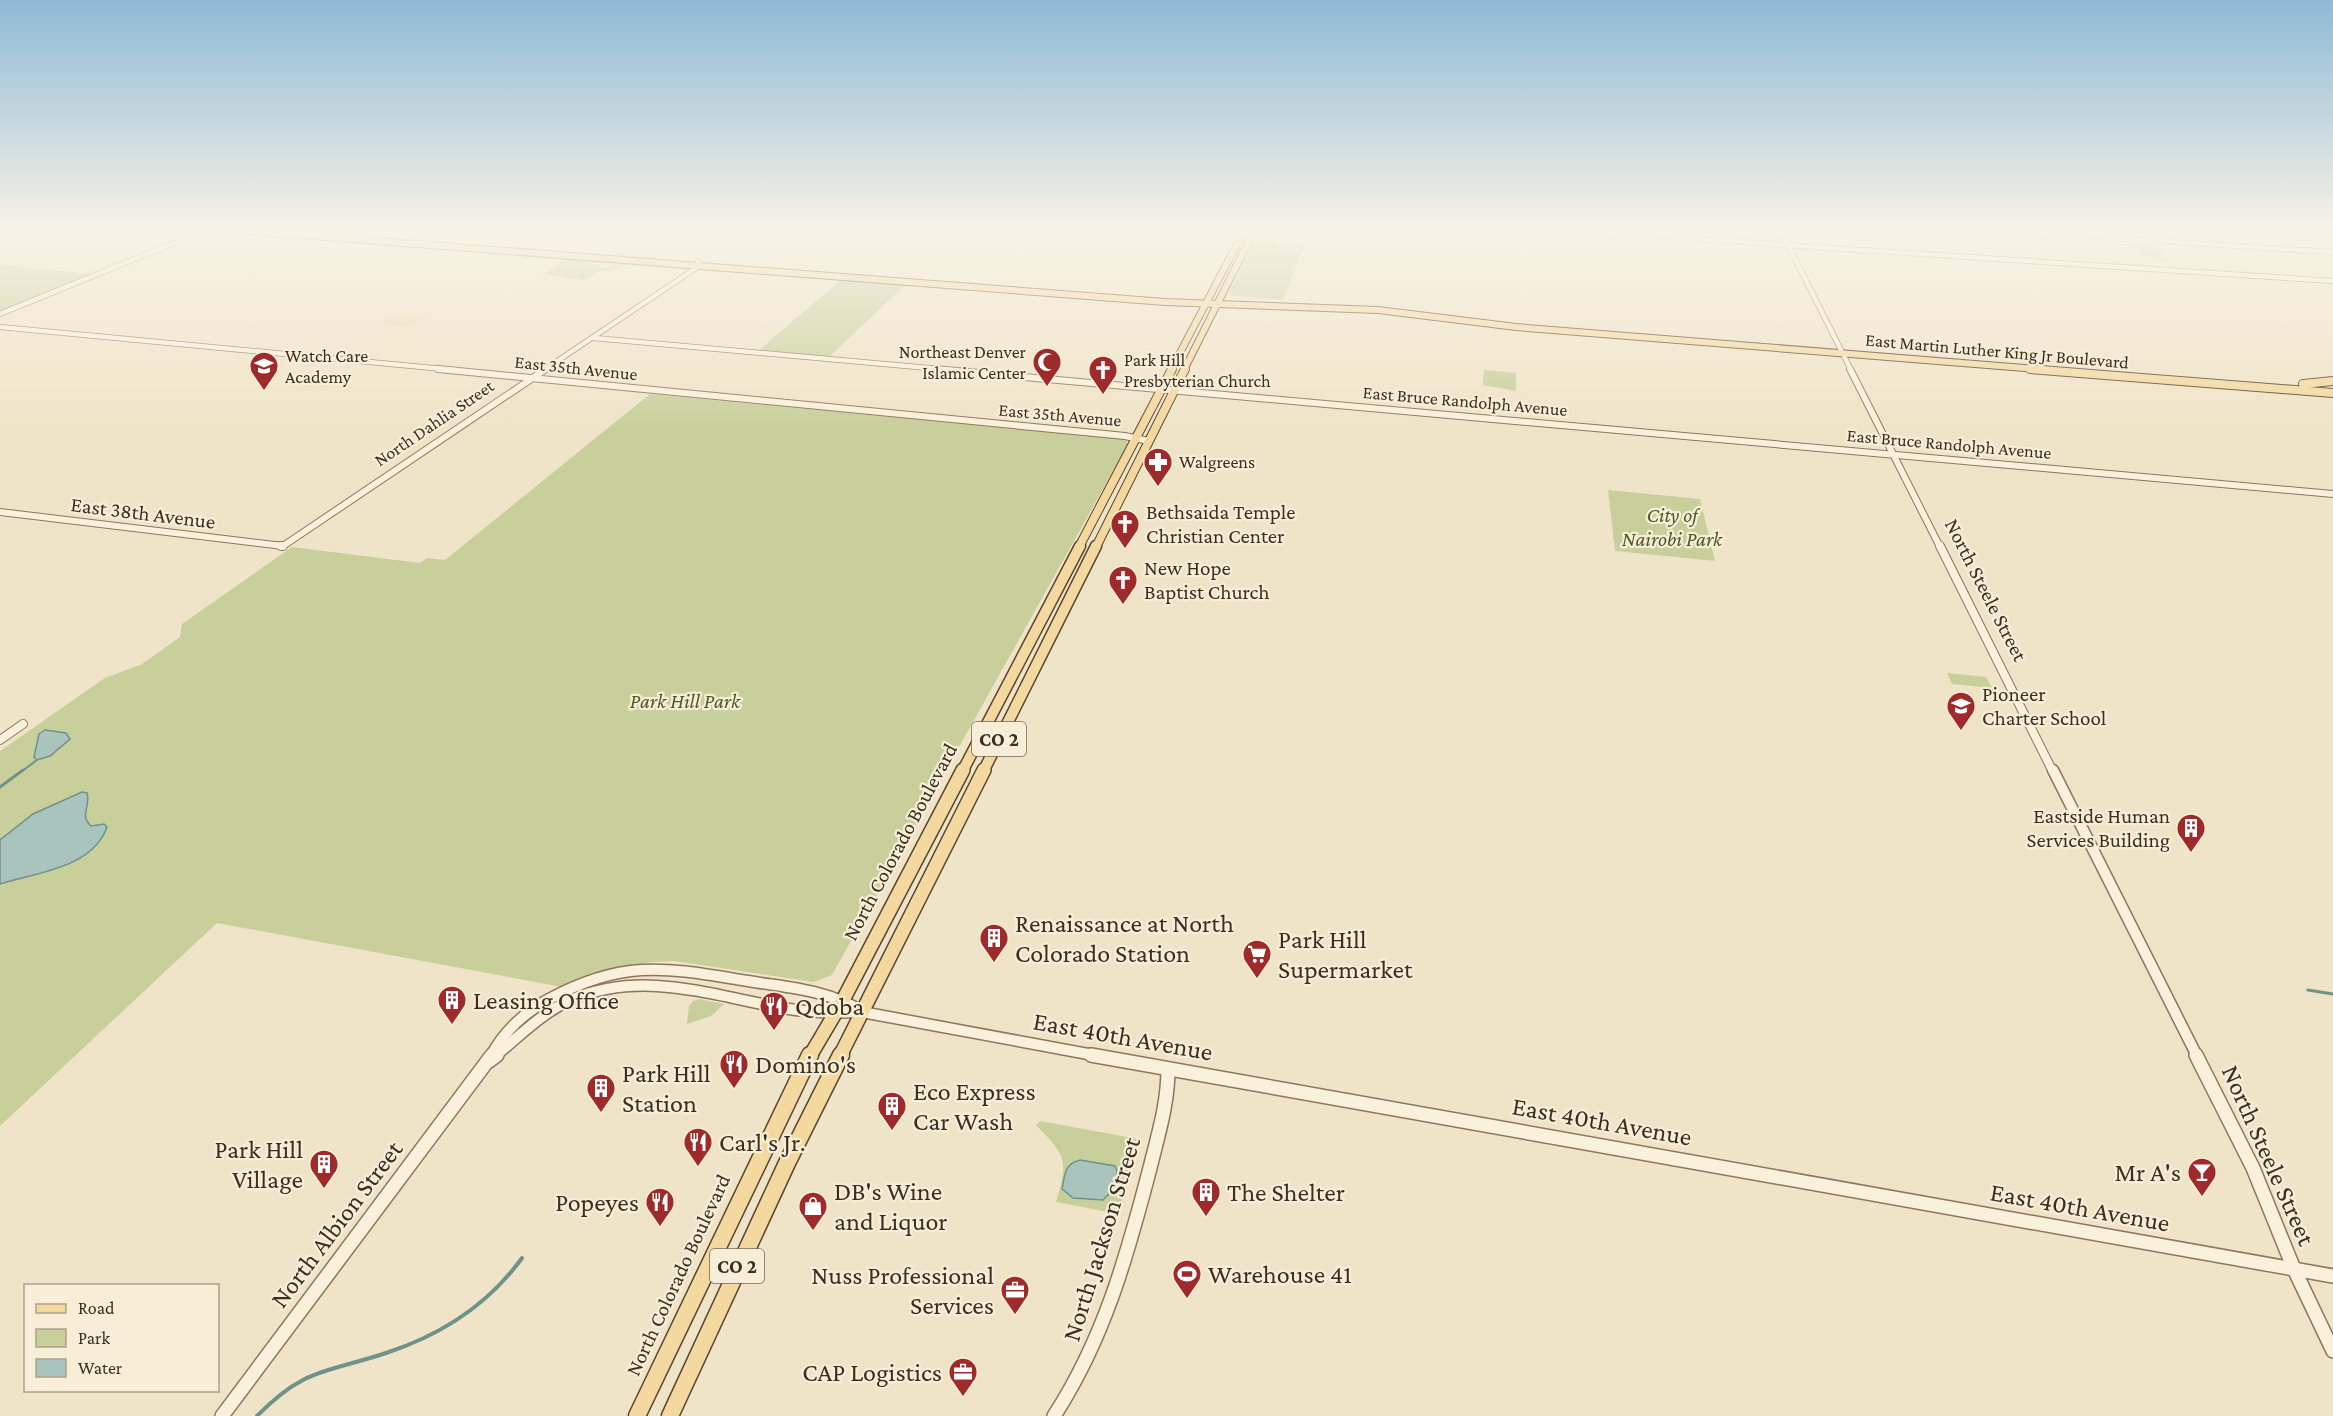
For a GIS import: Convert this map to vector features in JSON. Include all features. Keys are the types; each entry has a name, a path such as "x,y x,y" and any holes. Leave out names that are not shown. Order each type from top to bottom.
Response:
{"main road":[{"name":"East Martin Luther King Jr Boulevard","path":"1137,295 1200,296 1218,303 1378,310 1495,325 2282,384 2314,384 2333,381"},
{"name":"East Martin Luther King Jr Boulevard","path":"1152,295 1209,299"},
{"name":"North Colorado Boulevard","path":"670,1416 748,1242 1142,439 1162,389 1211,295"},
{"name":"North Colorado Boulevard","path":"637,1416 762,1152 832,1016 843,1000 1142,439 1174,390 1222,295"},
{"path":"1226,295 1234,298 1287,303"},
{"name":"East Martin Luther King Jr Boulevard","path":"1218,303 1370,304 1496,320 2333,393"}],"street":[{"path":"0,314 46,295"},
{"name":"North Dahlia Street","path":"283,546 489,405 533,379 656,295"},
{"name":"North Steele Street","path":"1813,295 2253,1168 2294,1269 2333,1351"},
{"name":"East 35th Avenue","path":"0,327 1142,439"},
{"name":"East Bruce Randolph Avenue","path":"594,338 2333,494"},
{"name":"East 38th Avenue","path":"0,512 283,546"},
{"path":"0,740 22,724"},
{"name":"East 40th Avenue","path":"489,1061 494,1050 508,1032 539,1005 593,978 630,968 678,968 822,992 843,1000 862,1012"},
{"name":"East 40th Avenue","path":"489,1061 536,1020 585,994 627,984 663,983 832,1016 862,1012 1167,1069 2333,1276"},
{"name":"North Albion Street","path":"222,1416 489,1061"},
{"name":"North Jackson Street","path":"1054,1416 1089,1357 1111,1304 1137,1217 1169,1092 1167,1069"}],"shaded area":[{"path":"397,314 427,316 408,327 377,324"}],"green space":[{"path":"0,295 42,295 0,312"},
{"path":"823,295 894,295 829,357 758,351"},
{"path":"1229,295 1285,295 1283,300"},
{"path":"1484,370 1516,373 1516,391 1483,385"},
{"name":"Park Hill Park","path":"650,394 1126,439 1128,444 832,975 814,982 674,961 617,968 562,987 217,923 0,1126 0,751 105,678 142,664 180,637 182,624 292,547 420,563 427,558 445,560"},
{"name":"City of Nairobi Park","path":"1608,490 1700,499 1715,561 1615,551"},
{"path":"1947,673 1986,677 1992,688 1952,684"},
{"path":"699,999 724,1004 711,1016 687,1024 689,1006 693,1001"},
{"path":"1040,1121 1138,1139 1119,1211 1114,1213 1056,1202 1063,1177 1062,1159 1054,1144 1036,1125"}],"water":[{"path":"45,730 66,733 70,739 50,756 37,760 34,757 39,734"},
{"path":"82,792 87,793 88,798 86,818 88,822 91,826 104,824 107,827 100,841 89,852 61,867 0,884 0,840 33,814"},
{"path":"1080,1160 1115,1166 1117,1180 1103,1200 1073,1198 1062,1189 1068,1167"}],"waterway":[{"path":"21,772 37,760"},
{"path":"0,787 23,770"},
{"path":"2308,990 2333,994"},
{"path":"257,1416 289,1388 303,1380 406,1346 444,1327 479,1304 509,1275 522,1258"}],"place":[{"name":"Northeast Denver Islamic Center","path":"1047,388"},
{"name":"Watch Care Academy","path":"264,392"},
{"name":"Park Hill Presbyterian Church","path":"1103,396"},
{"name":"Walgreens","path":"1158,488"},
{"name":"Bethsaida Temple Christian Center","path":"1125,550"},
{"name":"New Hope Baptist Church","path":"1123,606"},
{"name":"Pioneer Charter School","path":"1961,732"},
{"name":"Eastside Human Services Building","path":"2191,854"},
{"name":"Renaissance at North Colorado Station","path":"994,964"},
{"name":"Park Hill Supermarket","path":"1257,980"},
{"name":"Leasing Office","path":"452,1026"},
{"name":"Qdoba","path":"774,1032"},
{"name":"Domino's","path":"734,1090"},
{"name":"Park Hill Station","path":"601,1114"},
{"name":"Eco Express Car Wash","path":"892,1132"},
{"name":"Carl's Jr.","path":"698,1168"},
{"name":"Park Hill Village","path":"324,1190"},
{"name":"Mr A's","path":"2202,1198"},
{"name":"The Shelter","path":"1206,1218"},
{"name":"Popeyes","path":"660,1228"},
{"name":"DB's Wine and Liquor","path":"813,1232"},
{"name":"Warehouse 41","path":"1187,1300"},
{"name":"Nuss Professional Services","path":"1015,1316"},
{"name":"CAP Logistics","path":"963,1398"}]}
